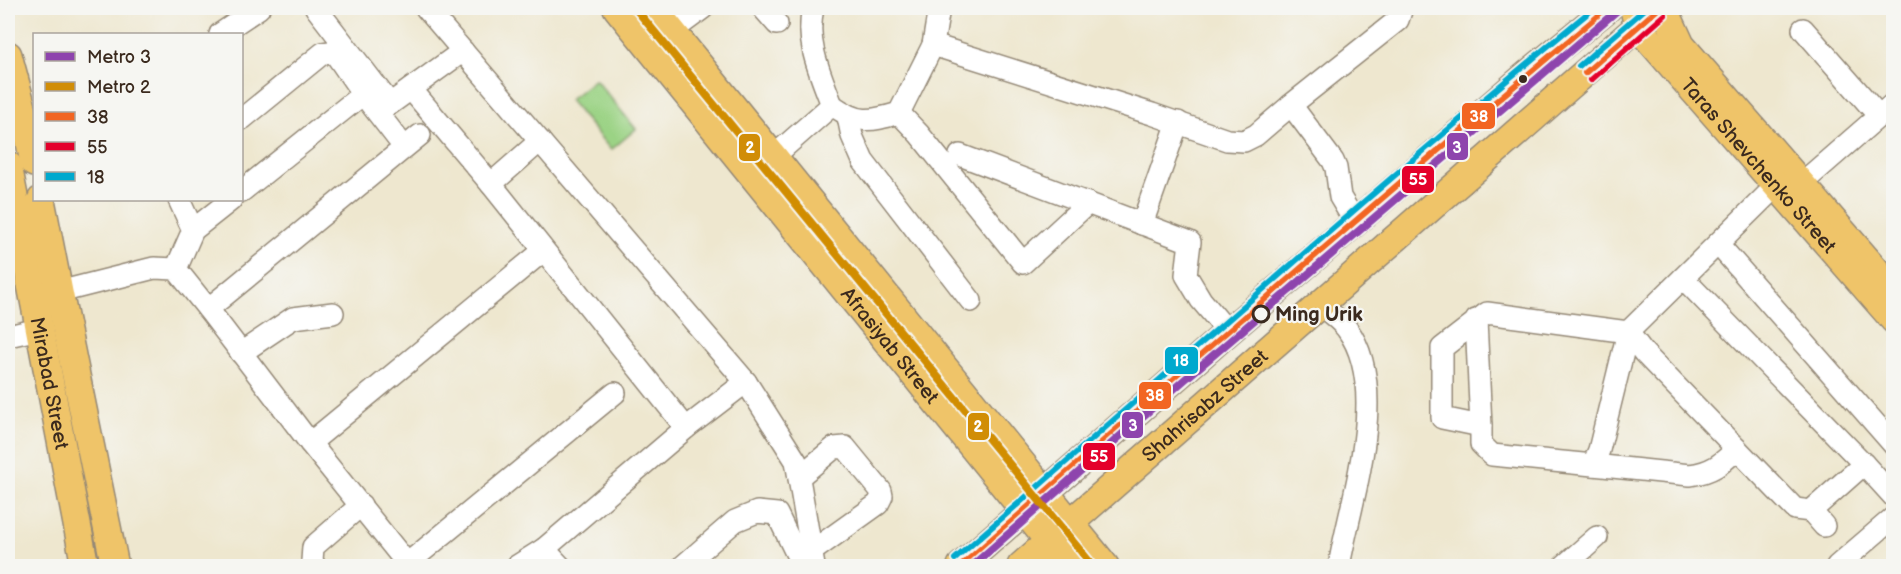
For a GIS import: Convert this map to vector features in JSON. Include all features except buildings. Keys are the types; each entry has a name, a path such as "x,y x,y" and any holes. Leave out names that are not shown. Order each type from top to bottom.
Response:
{"main road":[{"name":"Afrasiyab Street","path":"616,8 1069,567"},
{"name":"Afrasiyab Street","path":"653,8 1105,567"},
{"name":"Shahrisabz Street","path":"961,567 1355,222 1608,8"},
{"name":"Shahrisabz Street","path":"1021,567 1320,305 1636,17 1662,8"},
{"name":"Taras Shevchenko Street","path":"1662,8 1681,45 1893,320"},
{"name":"Taras Shevchenko Street","path":"1636,17 1789,185 1893,291"},
{"path":"8,55 33,158"},
{"name":"Mirabad Street","path":"8,165 85,567"},
{"name":"Mirabad Street","path":"41,201 116,567"}],"street":[{"path":"316,8 390,104 463,51"},
{"path":"426,8 746,382 796,461 813,561"},
{"path":"672,31 703,8"},
{"path":"763,8 777,24"},
{"path":"813,8 810,38 815,61 863,161 971,301"},
{"path":"840,111 874,121 899,113 933,45 939,8"},
{"path":"221,33 249,11"},
{"path":"933,45 1227,140 1244,141 1256,135 1405,12"},
{"path":"1593,465 1599,450 1628,332 1756,204 1789,185 1886,110 1803,29"},
{"path":"208,309 412,141 363,94 336,55 330,52 323,53 243,118"},
{"path":"411,89 491,184 686,428"},
{"path":"243,190 363,94"},
{"path":"1291,105 1336,168 1341,197 1355,222"},
{"path":"773,157 840,111"},
{"path":"899,113 919,134 1023,263 1088,203"},
{"path":"1142,224 1178,123"},
{"path":"491,184 540,141"},
{"path":"960,155 1190,242 1186,275 1201,300 1228,332"},
{"path":"180,201 192,230"},
{"path":"176,269 192,230 230,201"},
{"path":"1718,244 1893,445"},
{"path":"310,443 543,251"},
{"path":"58,292 154,268 176,269 310,443 408,565 615,393"},
{"path":"1683,278 1864,464 1893,497"},
{"path":"1320,305 1346,328 1358,348 1364,368 1368,419 1340,561"},
{"path":"241,353 293,318 333,313"},
{"path":"1481,426 1442,418 1442,348 1487,313 1628,332 1644,353 1795,509 1817,518 1864,464"},
{"path":"1476,320 1481,444 1492,455 1690,475 1706,473 1722,463 1737,449"},
{"path":"8,336 39,329"},
{"path":"517,567 544,549 686,428 746,382"},
{"path":"799,477 834,448 845,447 881,491 882,496 878,504 813,561"},
{"path":"315,567 312,561 313,547 361,505"},
{"path":"683,567 735,521 757,512 777,514 796,553 813,561"},
{"path":"1837,567 1893,517"},
{"path":"1564,567 1597,537"},
{"path":"544,549 560,567"}],"green space":[{"path":"595,79 636,129 611,150 569,100"}],"metro line":[{"name":"2","path":"635,8 1093,566"},
{"name":"3","path":"972,566 1183,381 1620,8"}],"transit line":[{"name":"18","path":"955,559 1352,212 1594,8"},
{"name":"38","path":"961,566 1363,215 1608,8"},
{"name":"18","path":"1579,66 1646,8"},
{"name":"38","path":"1585,73 1659,8"},
{"name":"55","path":"974,566 1372,219 1614,15"},
{"name":"55","path":"1591,80 1665,15"}],"place":[{"name":"Ming Urik","path":"1261,314"}]}
